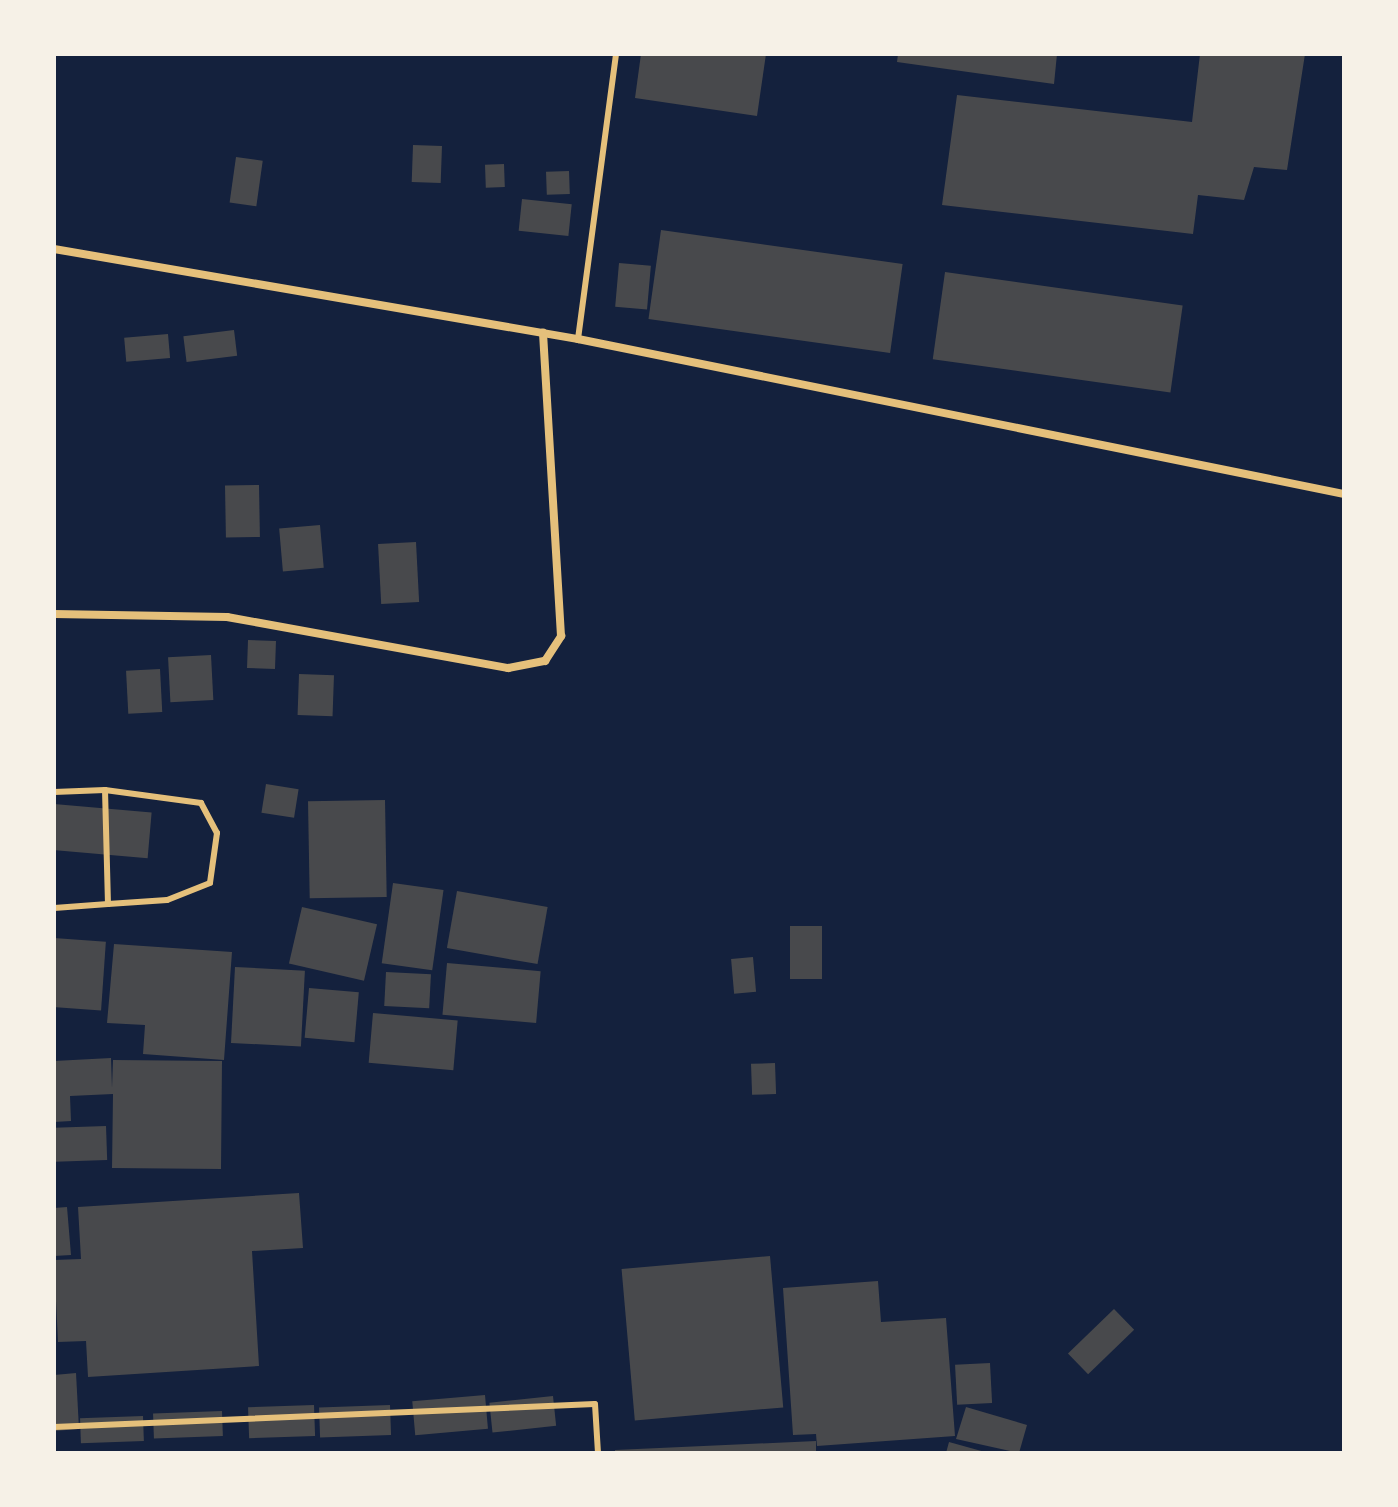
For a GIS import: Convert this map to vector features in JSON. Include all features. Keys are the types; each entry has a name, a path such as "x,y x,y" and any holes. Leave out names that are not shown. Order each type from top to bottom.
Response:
{"street":[{"path":"54,249 578,339 1344,494"},
{"path":"54,614 242,618 508,668 545,661 561,636 543,333"}],"lane":[{"path":"578,339 616,54"},
{"path":"54,792 105,790 201,803 217,833 210,883 167,900 54,908"},
{"path":"105,790 108,904"},
{"path":"54,1427 595,1404 598,1453"}],"building":[{"path":"641,54 766,54 757,116 635,98"},
{"path":"898,54 1057,54 1054,84 897,62"},
{"path":"1200,54 1305,54 1287,170 1254,167 1244,200 1198,195 1193,234 942,205 957,95 1192,122"},
{"path":"413,145 442,146 441,183 412,182"},
{"path":"236,157 263,161 256,206 230,203"},
{"path":"504,164 505,187 486,188 485,165"},
{"path":"569,171 570,194 547,195 546,172"},
{"path":"522,199 572,204 568,236 519,231"},
{"path":"661,230 903,264 890,353 648,319"},
{"path":"619,263 651,266 647,310 615,307"},
{"path":"945,272 1183,305 1170,393 933,359"},
{"path":"234,330 237,356 187,362 183,336"},
{"path":"168,334 170,358 126,362 124,338"},
{"path":"259,485 260,537 226,538 225,486"},
{"path":"320,525 324,568 283,571 279,529"},
{"path":"416,542 419,602 381,604 378,544"},
{"path":"248,640 276,641 275,669 247,668"},
{"path":"211,655 213,700 170,702 168,657"},
{"path":"160,669 162,712 128,714 126,671"},
{"path":"299,674 334,675 333,716 298,715"},
{"path":"266,784 299,789 294,818 261,813"},
{"path":"385,800 387,897 310,898 308,801"},
{"path":"54,804 152,813 148,858 54,850"},
{"path":"393,883 444,890 432,970 382,963"},
{"path":"457,891 548,907 538,964 447,948"},
{"path":"302,907 377,924 364,981 289,964"},
{"path":"790,926 822,926 822,979 790,979"},
{"path":"54,938 106,942 101,1010 54,1007"},
{"path":"114,944 232,952 224,1060 143,1054 145,1025 107,1023"},
{"path":"753,957 756,992 734,994 731,959"},
{"path":"447,963 541,971 536,1023 442,1015"},
{"path":"235,967 305,971 301,1047 231,1043"},
{"path":"386,972 431,974 429,1008 384,1006"},
{"path":"309,988 359,992 354,1042 305,1038"},
{"path":"373,1013 458,1020 453,1070 369,1063"},
{"path":"111,1058 112,1088 113,1060 222,1061 221,1169 112,1168 113,1094 70,1096 71,1121 54,1122 54,1061"},
{"path":"775,1063 776,1094 752,1095 751,1064"},
{"path":"106,1126 107,1160 55,1162 54,1128"},
{"path":"299,1193 303,1248 252,1251 259,1366 88,1377 86,1341 58,1342 54,1260 81,1259 78,1207"},
{"path":"67,1207 71,1255 54,1256 54,1208"},
{"path":"770,1256 783,1407 635,1420 622,1269"},
{"path":"878,1281 881,1322 946,1318 955,1436 817,1446 816,1434 793,1435 783,1288"},
{"path":"1114,1309 1134,1330 1088,1374 1068,1353"},
{"path":"990,1363 992,1403 957,1405 955,1365"},
{"path":"76,1373 79,1429 54,1431 54,1375"},
{"path":"485,1395 488,1429 415,1435 412,1401"},
{"path":"553,1396 556,1426 492,1433 489,1403"},
{"path":"314,1405 315,1436 249,1438 248,1407"},
{"path":"390,1405 391,1435 320,1437 319,1407"},
{"path":"966,1407 1027,1425 1019,1453 956,1439"},
{"path":"222,1411 223,1436 154,1438 153,1413"},
{"path":"143,1416 144,1441 81,1443 80,1418"},
{"path":"816,1441 816,1453 615,1453 615,1450"},
{"path":"949,1442 985,1452 985,1453 946,1453"}]}
